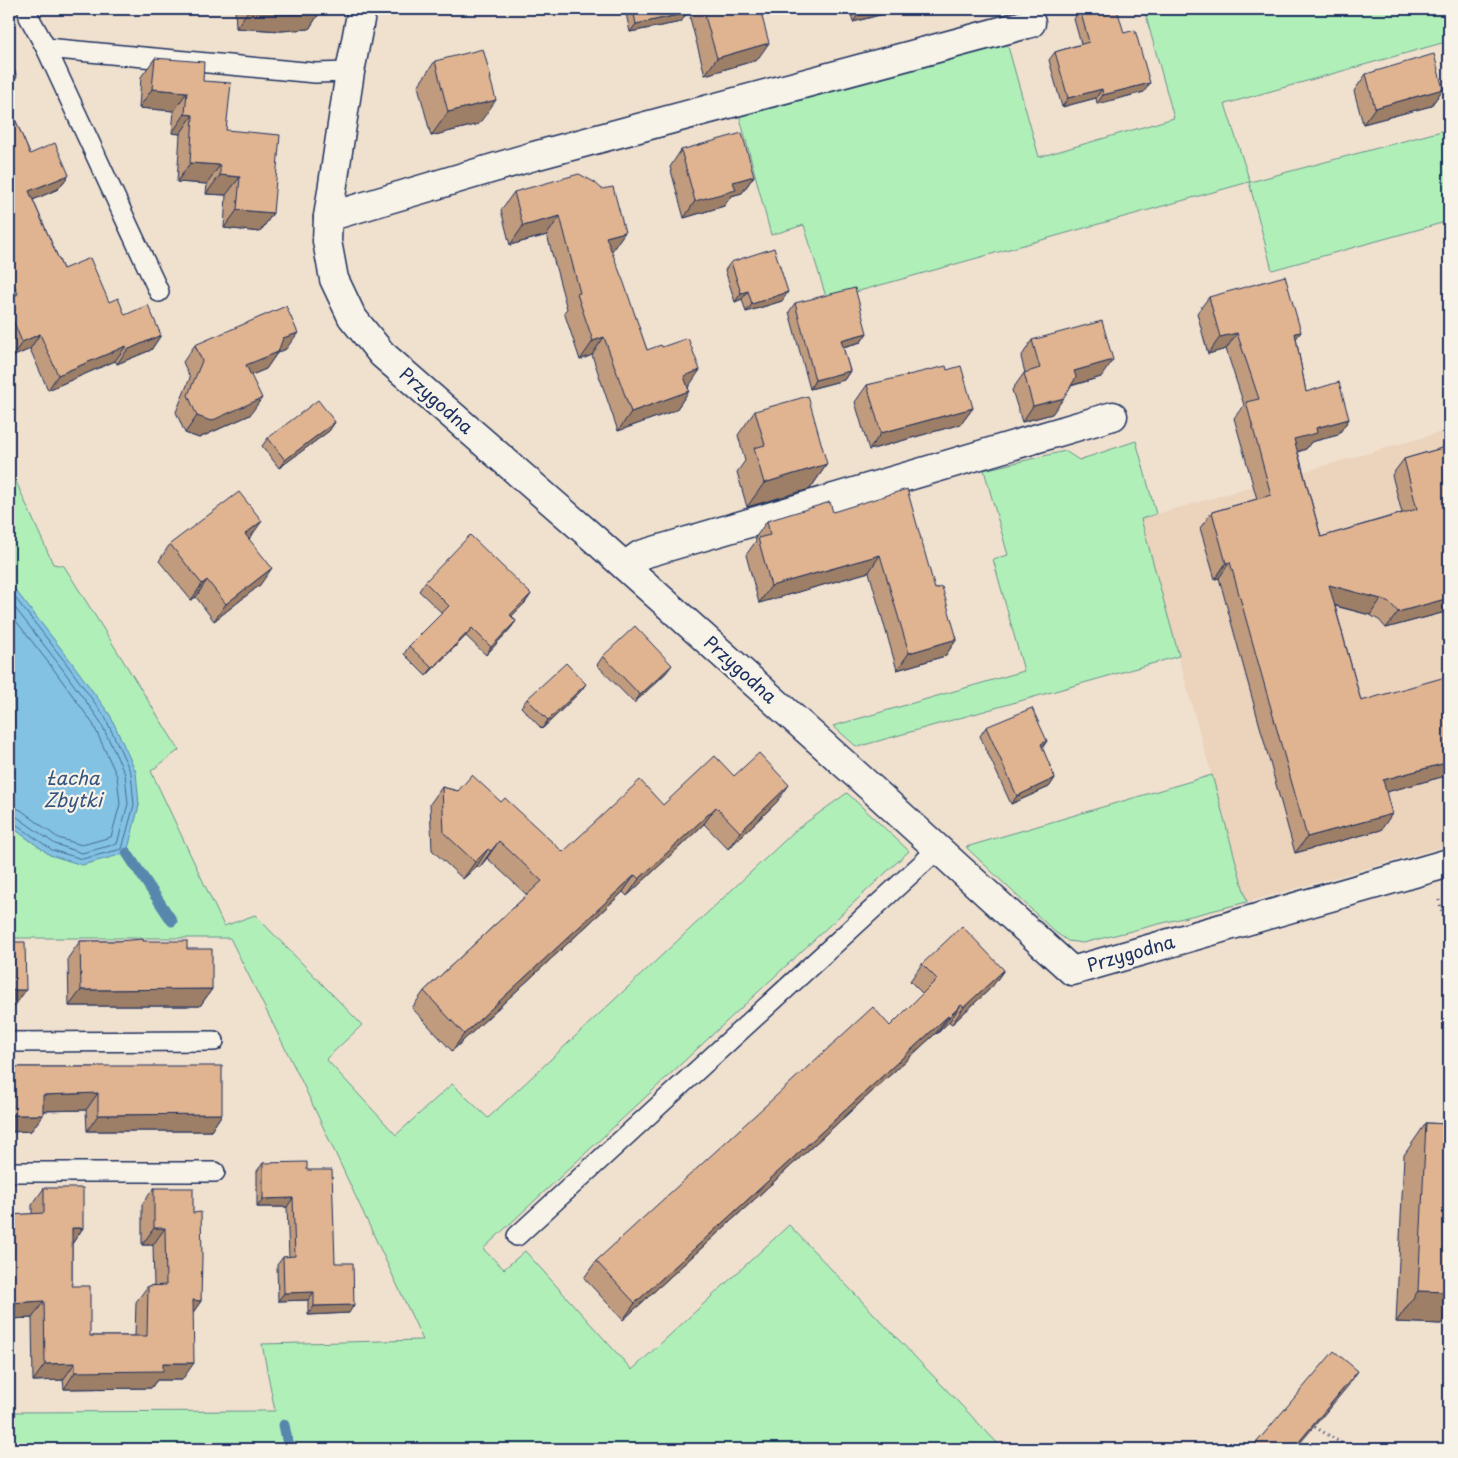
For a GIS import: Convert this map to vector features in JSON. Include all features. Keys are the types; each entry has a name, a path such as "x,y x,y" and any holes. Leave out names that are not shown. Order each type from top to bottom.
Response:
{"street":[{"name":"Przygodna","path":"362,9 350,72 328,217 327,241 334,279 352,317 382,354 625,566 1072,971 1449,863"},
{"path":"328,217 534,156 1030,23"},
{"path":"625,566 640,555 1113,416"}],"lane":[{"path":"28,9 30,17 159,292"},
{"path":"46,48 315,73 350,72"},
{"path":"517,1236 938,849"},
{"path":"9,1042 214,1041"},
{"path":"9,1172 214,1172"}],"path":[{"path":"1437,896 1449,939"},
{"path":"1315,1427 1351,1449"}],"shaded area":[{"path":"1449,430 1449,845 1247,902 1140,519"}],"green space":[{"path":"1144,9 1449,9 1449,41 1225,104 1250,182 1449,129 1449,221 1272,270 1249,182 827,300 804,225 771,235 739,114 1007,43 1039,157 1174,118"},
{"path":"1136,441 1156,514 1141,519 1179,656 857,747 833,726 1024,671 993,559 1008,555 984,470 1065,451 1079,460"},
{"path":"9,466 53,564 64,566 179,750 151,771 224,926 255,915 362,1025 326,1059 396,1135 452,1084 488,1118 797,829 847,793 909,851 483,1249 504,1269 525,1251 632,1370 789,1225 1003,1449 9,1449 9,1412 275,1411 262,1344 423,1340 302,1082 230,938 9,938 9,825 50,855 126,853 139,805 9,582"},
{"path":"1212,775 1247,902 1083,943 1068,941 1055,932 966,847"}],"water":[{"name":"Łacha Zbytki","path":"9,582 110,715 136,772 139,805 127,853 82,865 50,855 9,825"}],"building":[{"path":"248,9 320,9 320,12 292,14 248,11"},
{"path":"633,9 686,9 687,13 636,24"},
{"path":"703,9 760,9 769,43 717,58"},
{"path":"1117,9 1124,33 1135,30 1150,83 1103,95 1102,89 1068,98 1055,52 1089,42 1080,10"},
{"path":"483,49 496,100 448,112 435,61"},
{"path":"1434,54 1443,89 1375,108 1366,74"},
{"path":"9,56 17,77 9,80"},
{"path":"155,58 204,62 203,81 231,83 226,130 280,135 273,213 237,210 240,177 220,175 220,165 190,163 193,115 185,114 187,92 152,89"},
{"path":"9,105 30,154 55,143 69,175 29,191 63,269 90,258 109,302 118,298 125,315 148,305 161,335 127,350 126,346 58,375 40,334 22,342 9,310 9,298 18,294 9,272"},
{"path":"742,133 754,176 733,182 736,190 695,201 681,150"},
{"path":"579,174 602,189 613,187 625,232 606,237 647,350 688,338 700,370 684,376 689,391 631,412 604,337 593,341 577,294 580,293 560,216 523,226 514,192"},
{"path":"774,248 788,292 752,304 748,291 741,293 731,262"},
{"path":"1285,276 1301,332 1295,333 1306,392 1339,382 1349,419 1316,428 1317,433 1294,439 1321,537 1417,509 1404,459 1449,446 1449,598 1398,612 1391,604 1381,599 1329,585 1361,701 1449,676 1449,762 1383,780 1392,814 1307,837 1230,562 1226,563 1212,512 1271,495 1246,402 1259,399 1237,333 1220,337 1209,297"},
{"path":"855,288 867,333 841,340 850,371 815,380 795,303"},
{"path":"286,306 298,333 283,338 278,352 246,365 262,398 211,421 197,416 188,395 202,361 195,345"},
{"path":"1102,321 1113,360 1074,371 1076,377 1064,398 1033,406 1024,373 1040,368 1032,340"},
{"path":"946,366 947,370 961,366 973,408 881,433 867,385"},
{"path":"808,396 827,464 764,483 754,448 765,445 755,411"},
{"path":"318,400 335,422 285,460 268,438"},
{"path":"907,489 935,589 942,587 957,639 909,653 880,555 771,586 758,538 770,535 767,521 830,502 833,512"},
{"path":"239,492 262,521 245,534 272,568 226,604 207,580 202,584 170,544"},
{"path":"470,535 531,594 510,615 516,621 491,647 472,628 432,668 409,646 449,606 425,582"},
{"path":"635,626 672,665 640,695 603,656"},
{"path":"566,663 586,684 548,720 527,699"},
{"path":"1032,708 1047,741 1041,744 1055,778 1017,796 986,727"},
{"path":"759,753 789,785 740,832 716,807 639,879 635,875 464,1034 424,991 542,881 499,841 491,851 488,849 475,862 444,833 442,787 458,791 472,775 501,802 505,798 563,852 640,780 663,805 715,756 734,776"},
{"path":"962,926 1004,970 964,1007 961,1005 948,1016 635,1303 596,1261 873,1007 890,1026 937,979 922,964"},
{"path":"143,939 143,941 187,941 187,949 212,949 212,989 81,990 80,941"},
{"path":"9,942 25,942 26,990 9,990"},
{"path":"222,1066 222,1114 98,1115 98,1093 43,1095 43,1115 9,1115 9,1067"},
{"path":"1426,1123 1449,1124 1449,1292 1418,1291"},
{"path":"307,1162 307,1170 332,1170 335,1263 353,1263 354,1305 314,1306 314,1292 284,1293 283,1257 295,1256 293,1198 263,1199 263,1163"},
{"path":"44,1188 83,1188 83,1228 72,1228 72,1286 90,1286 90,1336 147,1336 148,1286 166,1285 165,1228 154,1228 154,1188 193,1188 193,1213 201,1212 202,1256 201,1301 193,1300 194,1363 163,1363 163,1371 75,1372 75,1363 45,1364 44,1301 9,1303 9,1215 44,1213"},
{"path":"1334,1351 1358,1371 1293,1449 1251,1449"}],"waterway":[{"path":"127,853 172,921"},
{"path":"284,1425 289,1449"}]}
